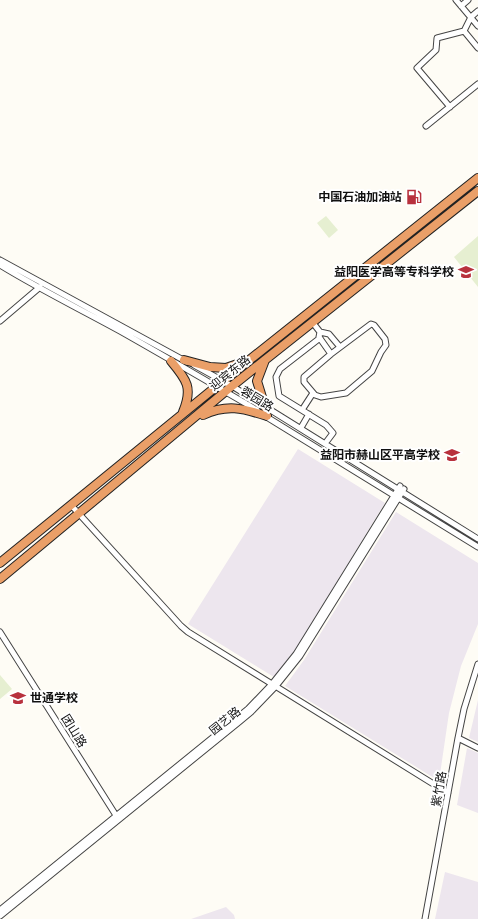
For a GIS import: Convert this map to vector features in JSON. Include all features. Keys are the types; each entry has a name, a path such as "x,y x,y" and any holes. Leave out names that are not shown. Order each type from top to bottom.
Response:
{"highway":[{"name":"迎宾东路","path":"0,563 266,346 478,178"},
{"name":"迎宾东路","path":"0,579 229,389 478,191"},
{"path":"408,234 415,242"},
{"path":"266,346 272,355"},
{"path":"184,360 210,367 226,368 249,360"},
{"path":"265,360 257,382 265,407"},
{"path":"171,361 183,376 189,389 187,402 181,415 190,421 214,410 229,408 247,410 267,416"}],"street":[{"path":"456,0 478,26"},
{"path":"461,6 468,0"},
{"path":"450,107 417,68 436,50 437,38 464,31 471,17 478,11"},
{"path":"464,31 478,48"},
{"path":"426,126 478,84"},
{"name":"蓉园路","path":"0,260 184,360 267,416 478,538"},
{"name":"蓉园路","path":"0,266 171,361 265,407 400,492 478,547"},
{"path":"0,321 39,289 43,283"},
{"path":"313,322 320,332 320,338 331,354"},
{"path":"371,324 374,325 385,339 386,345 372,371 346,393 321,397 313,393 304,382 304,377 331,354 371,324"},
{"path":"320,332 329,334 340,347"},
{"path":"320,338 280,369 276,377 278,396 326,425 333,433 328,441"},
{"path":"302,410 313,393"},
{"path":"302,426 309,414"},
{"name":"园艺路","path":"0,916 274,685 302,645 400,492"},
{"path":"71,505 188,632 448,793"},
{"name":"团山路","path":"0,632 117,818"},
{"name":"紫竹路","path":"425,919 464,709 478,664"},
{"path":"458,738 478,748"},
{"name":"园艺路","path":"0,910 117,818"}],"shaded area":[{"path":"298,449 385,503 295,650 274,677 188,624"},
{"path":"396,512 478,563 478,624 461,666 449,713 439,781 285,686 304,660"},
{"path":"478,700 478,742 469,738"},
{"path":"467,748 478,753 478,813 457,805"},
{"path":"445,872 478,882 478,919 435,919"},
{"path":"226,907 234,915 235,919 191,919"}],"green space":[{"path":"326,216 338,230 329,238 317,223"},
{"path":"478,236 478,287 454,257"},
{"path":"0,675 12,689 0,699"}],"place":[{"name":"中国石油加油站","path":"414,197"},
{"name":"益阳医学高等专科学校","path":"466,272"},
{"name":"益阳市赫山区平高学校","path":"452,455"},
{"name":"世通学校","path":"18,698"}]}
